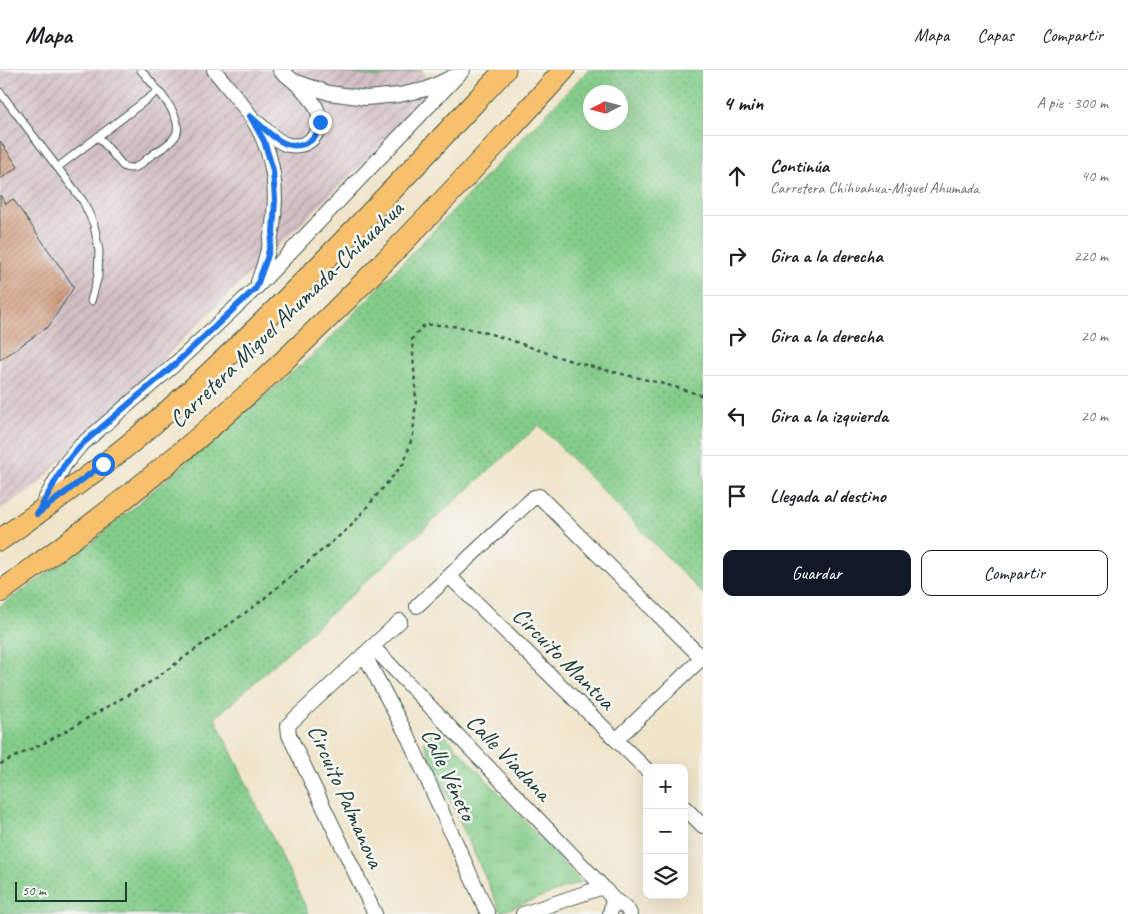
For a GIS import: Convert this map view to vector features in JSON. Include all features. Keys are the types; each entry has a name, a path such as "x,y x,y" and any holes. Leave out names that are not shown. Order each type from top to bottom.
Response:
{"main road":[{"path":"0,540 37,514 144,431 220,363 316,269 505,70"},
{"name":"Carretera Miguel Ahumada-Chihuahua","path":"0,592 67,544 164,467 270,374 368,278 564,70"}],"street":[{"path":"214,70 250,116 264,141 273,170 275,200 273,233 267,258 256,288"},
{"path":"250,116 279,141 289,145 300,145 310,142 318,134 320,122 312,102 294,81 280,70"},
{"path":"294,81 329,93 366,98 398,95 427,89 461,72"},
{"path":"37,514 65,464 80,446 174,365 256,288 461,72"},
{"path":"417,606 534,497 539,496 702,657 616,740"},
{"name":"Circuito Mantua","path":"450,577 643,766"},
{"name":"Circuito Palmanova","path":"375,914 288,730 288,726 291,721 400,621"},
{"name":"Calle Viadana","path":"368,650 613,899 627,908 630,914"},
{"name":"Calle Véneto","path":"368,650 488,914"},
{"path":"523,914 603,887"},
{"path":"610,914 613,899"}],"lane":[{"path":"98,136 123,166 128,169 137,167 174,138 178,131 174,111 141,70"},
{"path":"58,167 158,91"},
{"path":"0,92 83,201 94,225 99,251 98,276 92,301"}],"path":[{"path":"0,764 48,741 152,681 256,605 350,527 404,463 413,435 416,399 412,339 424,325 445,324 481,331 580,364 703,396"}],"shaded area":[{"path":"0,70 328,70 379,77 421,71 441,87 79,441 36,486 0,510"}],"green space":[{"path":"328,70 422,70 379,77"},
{"path":"588,70 703,70 703,594 539,425 215,718 309,914 0,914 0,606 89,545 319,350"},
{"path":"430,734 445,735 581,882 501,912 424,743"}],"building":[{"path":"0,141 18,167 0,179"},
{"path":"0,195 6,204 13,199 74,287 49,326 0,360"}],"route":[{"path":"103,464 37,514 65,464 80,446 174,365 256,288 267,258 273,233 275,200 273,170 264,141 250,116 279,141 289,145 300,145 310,142 318,134 320,122"}]}
